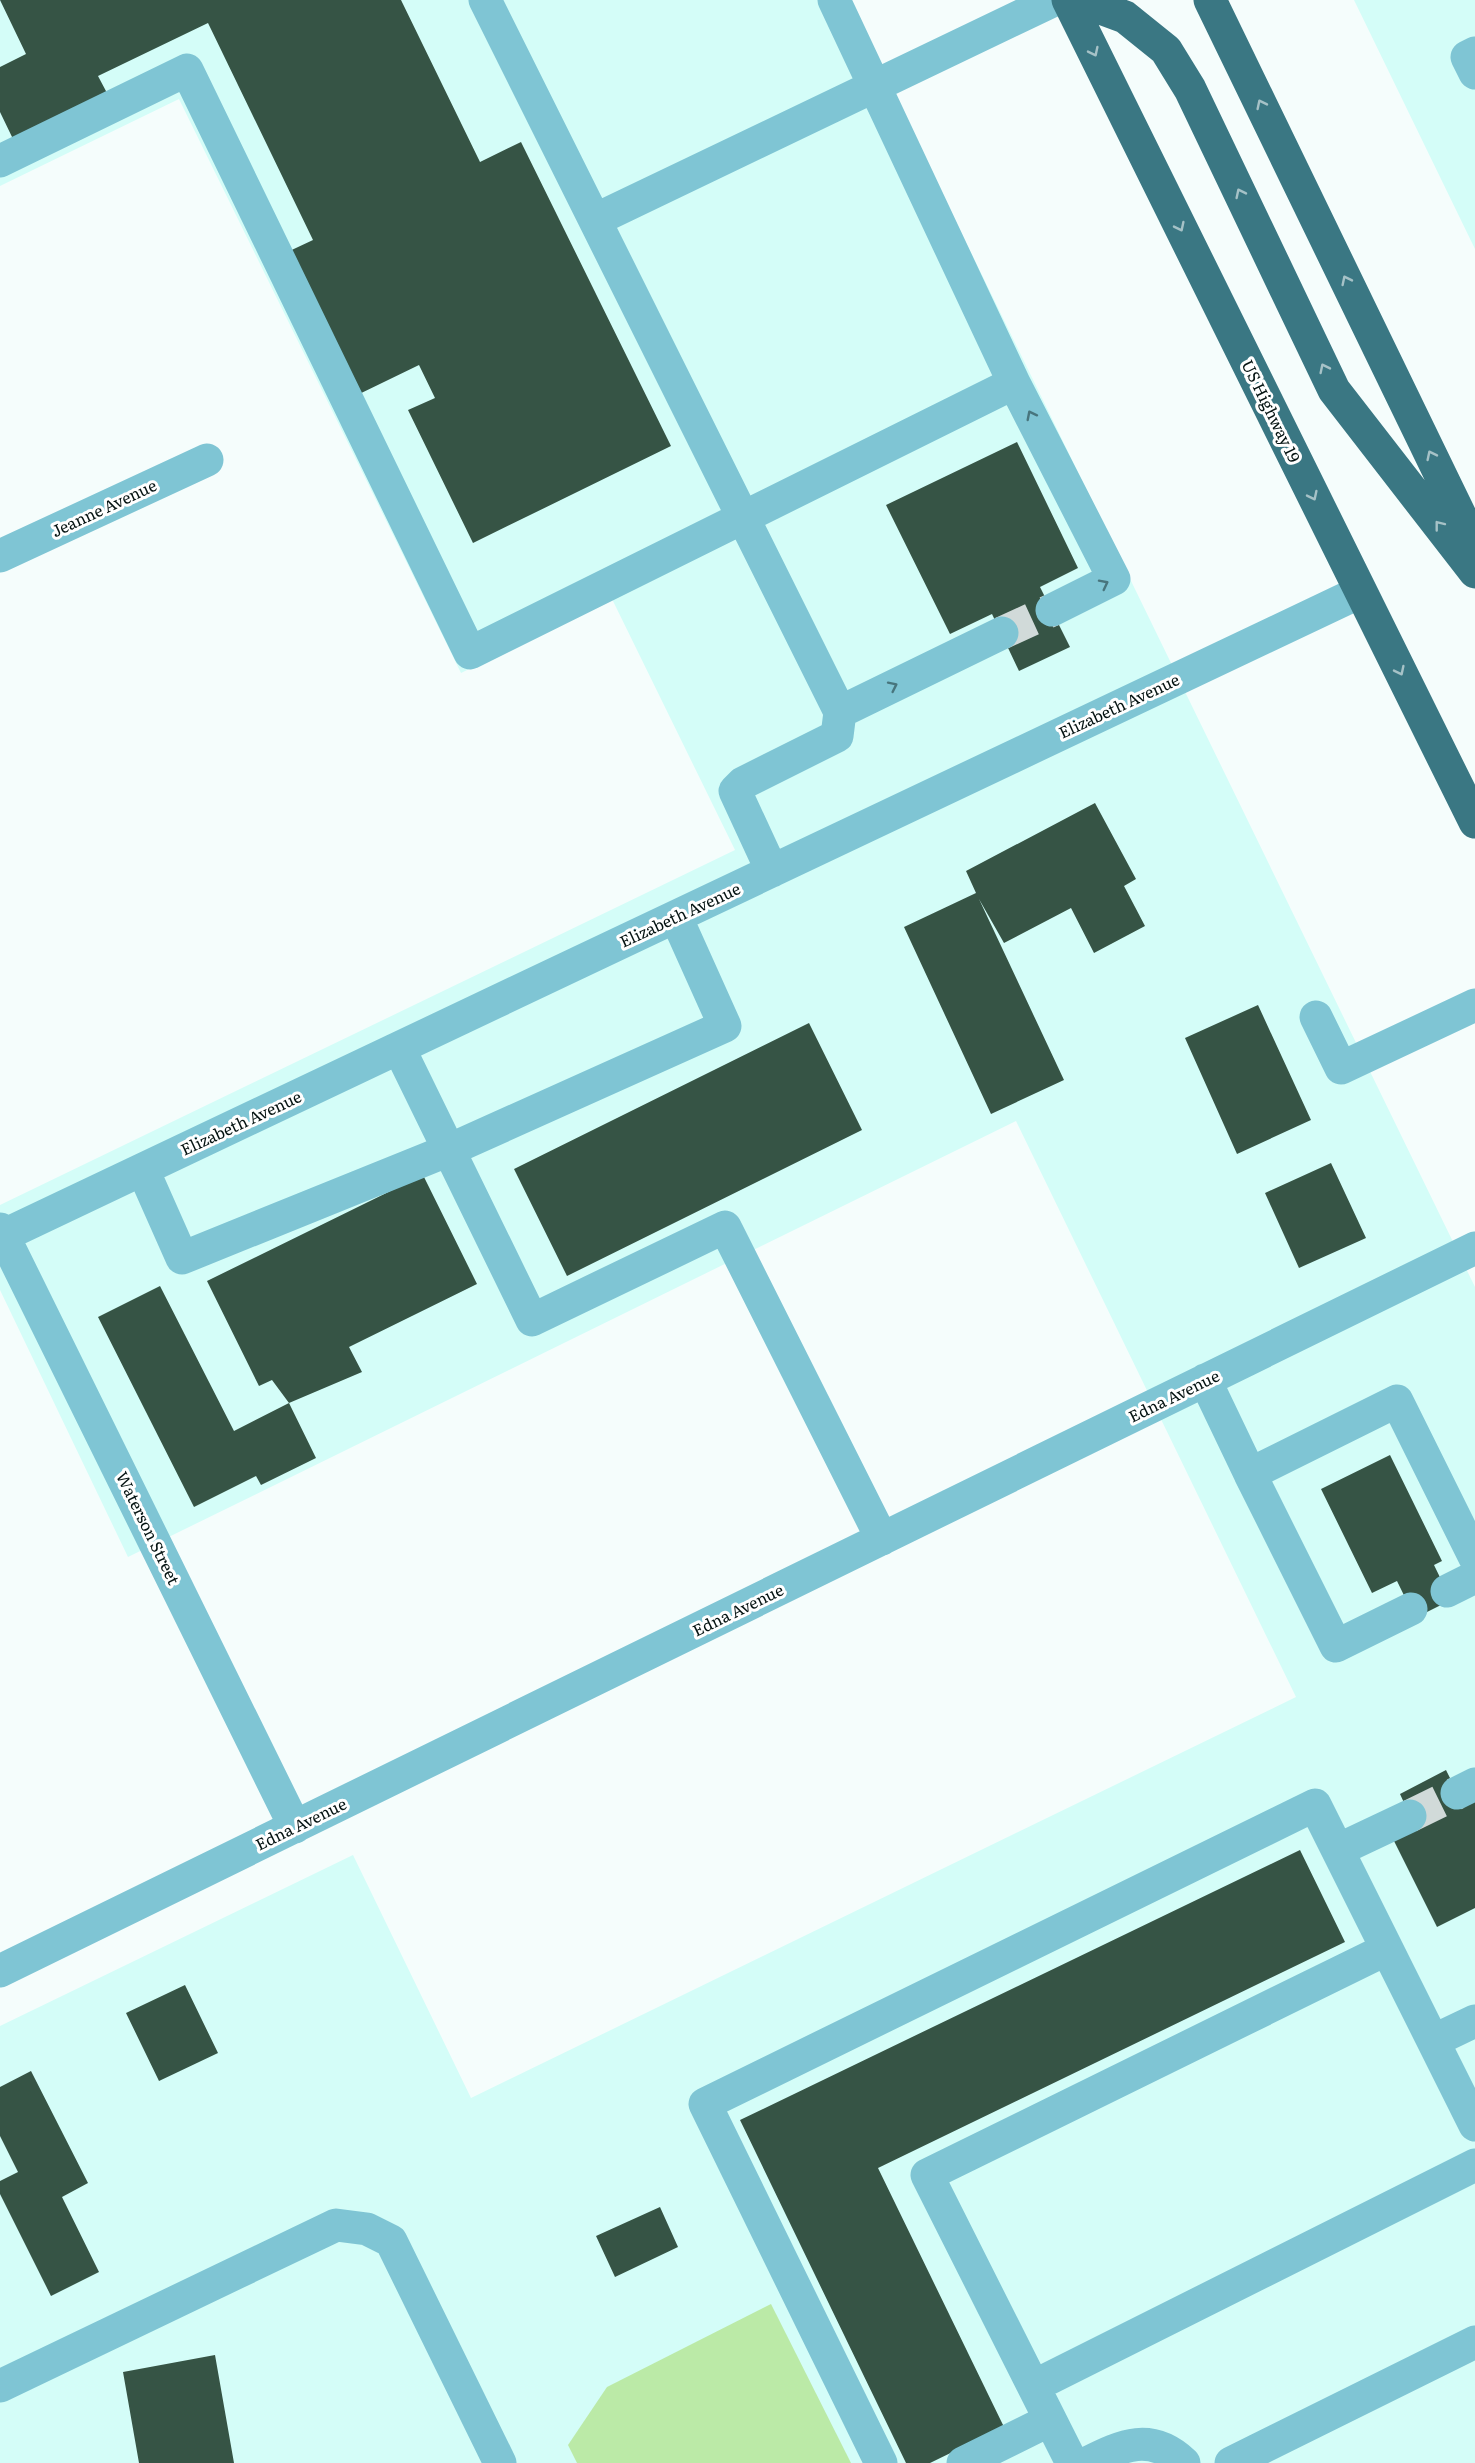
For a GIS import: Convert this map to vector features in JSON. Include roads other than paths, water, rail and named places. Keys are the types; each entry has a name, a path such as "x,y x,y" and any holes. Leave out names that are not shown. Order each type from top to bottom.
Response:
{"highway":[{"name":"US Highway 19","path":"1068,0 1475,822"},
{"path":"1079,0 1125,17 1166,50 1190,89 1335,390 1475,572"},
{"path":"1210,0 1475,546"}],"street":[{"path":"484,0 840,712 837,736 743,783 735,791 772,871"},
{"path":"834,0 876,85 1014,383 1114,579 1052,610"},
{"path":"595,220 1054,0"},
{"path":"1475,53 1467,57 1475,73"},
{"path":"0,161 187,70 470,653 1014,383"},
{"name":"Jeanne Avenue","path":"0,556 207,460"},
{"name":"Elizabeth Avenue","path":"1,1234 143,1170 1360,592"},
{"path":"840,712 1002,633"},
{"path":"143,1170 182,1258 449,1150 725,1026 676,917"},
{"path":"1316,1017 1341,1068 1475,1005"},
{"path":"399,1048 532,1320 725,1227 882,1539"},
{"name":"Waterson Street","path":"1,1234 295,1827"},
{"name":"Edna Avenue","path":"0,1971 1475,1248"},
{"path":"1205,1380 1336,1646 1411,1609"},
{"path":"1251,1474 1397,1401 1475,1558"},
{"path":"881,2463 705,2104 1315,1805 1475,2125"},
{"path":"1338,1850 1410,1816"},
{"path":"1072,2463 927,2175 1387,1949"},
{"path":"1433,2041 1475,2021"},
{"path":"1034,2386 1475,2165"},
{"path":"0,2386 336,2225 367,2229 391,2241 501,2463"},
{"path":"1231,2463 1475,2342"},
{"path":"963,2463 1050,2420"},
{"path":"1087,2463 1119,2447 1144,2443 1172,2452 1184,2463"}],"tunnel":[{"path":"1002,633 1052,610"},
{"path":"1410,1816 1457,1793"}]}
